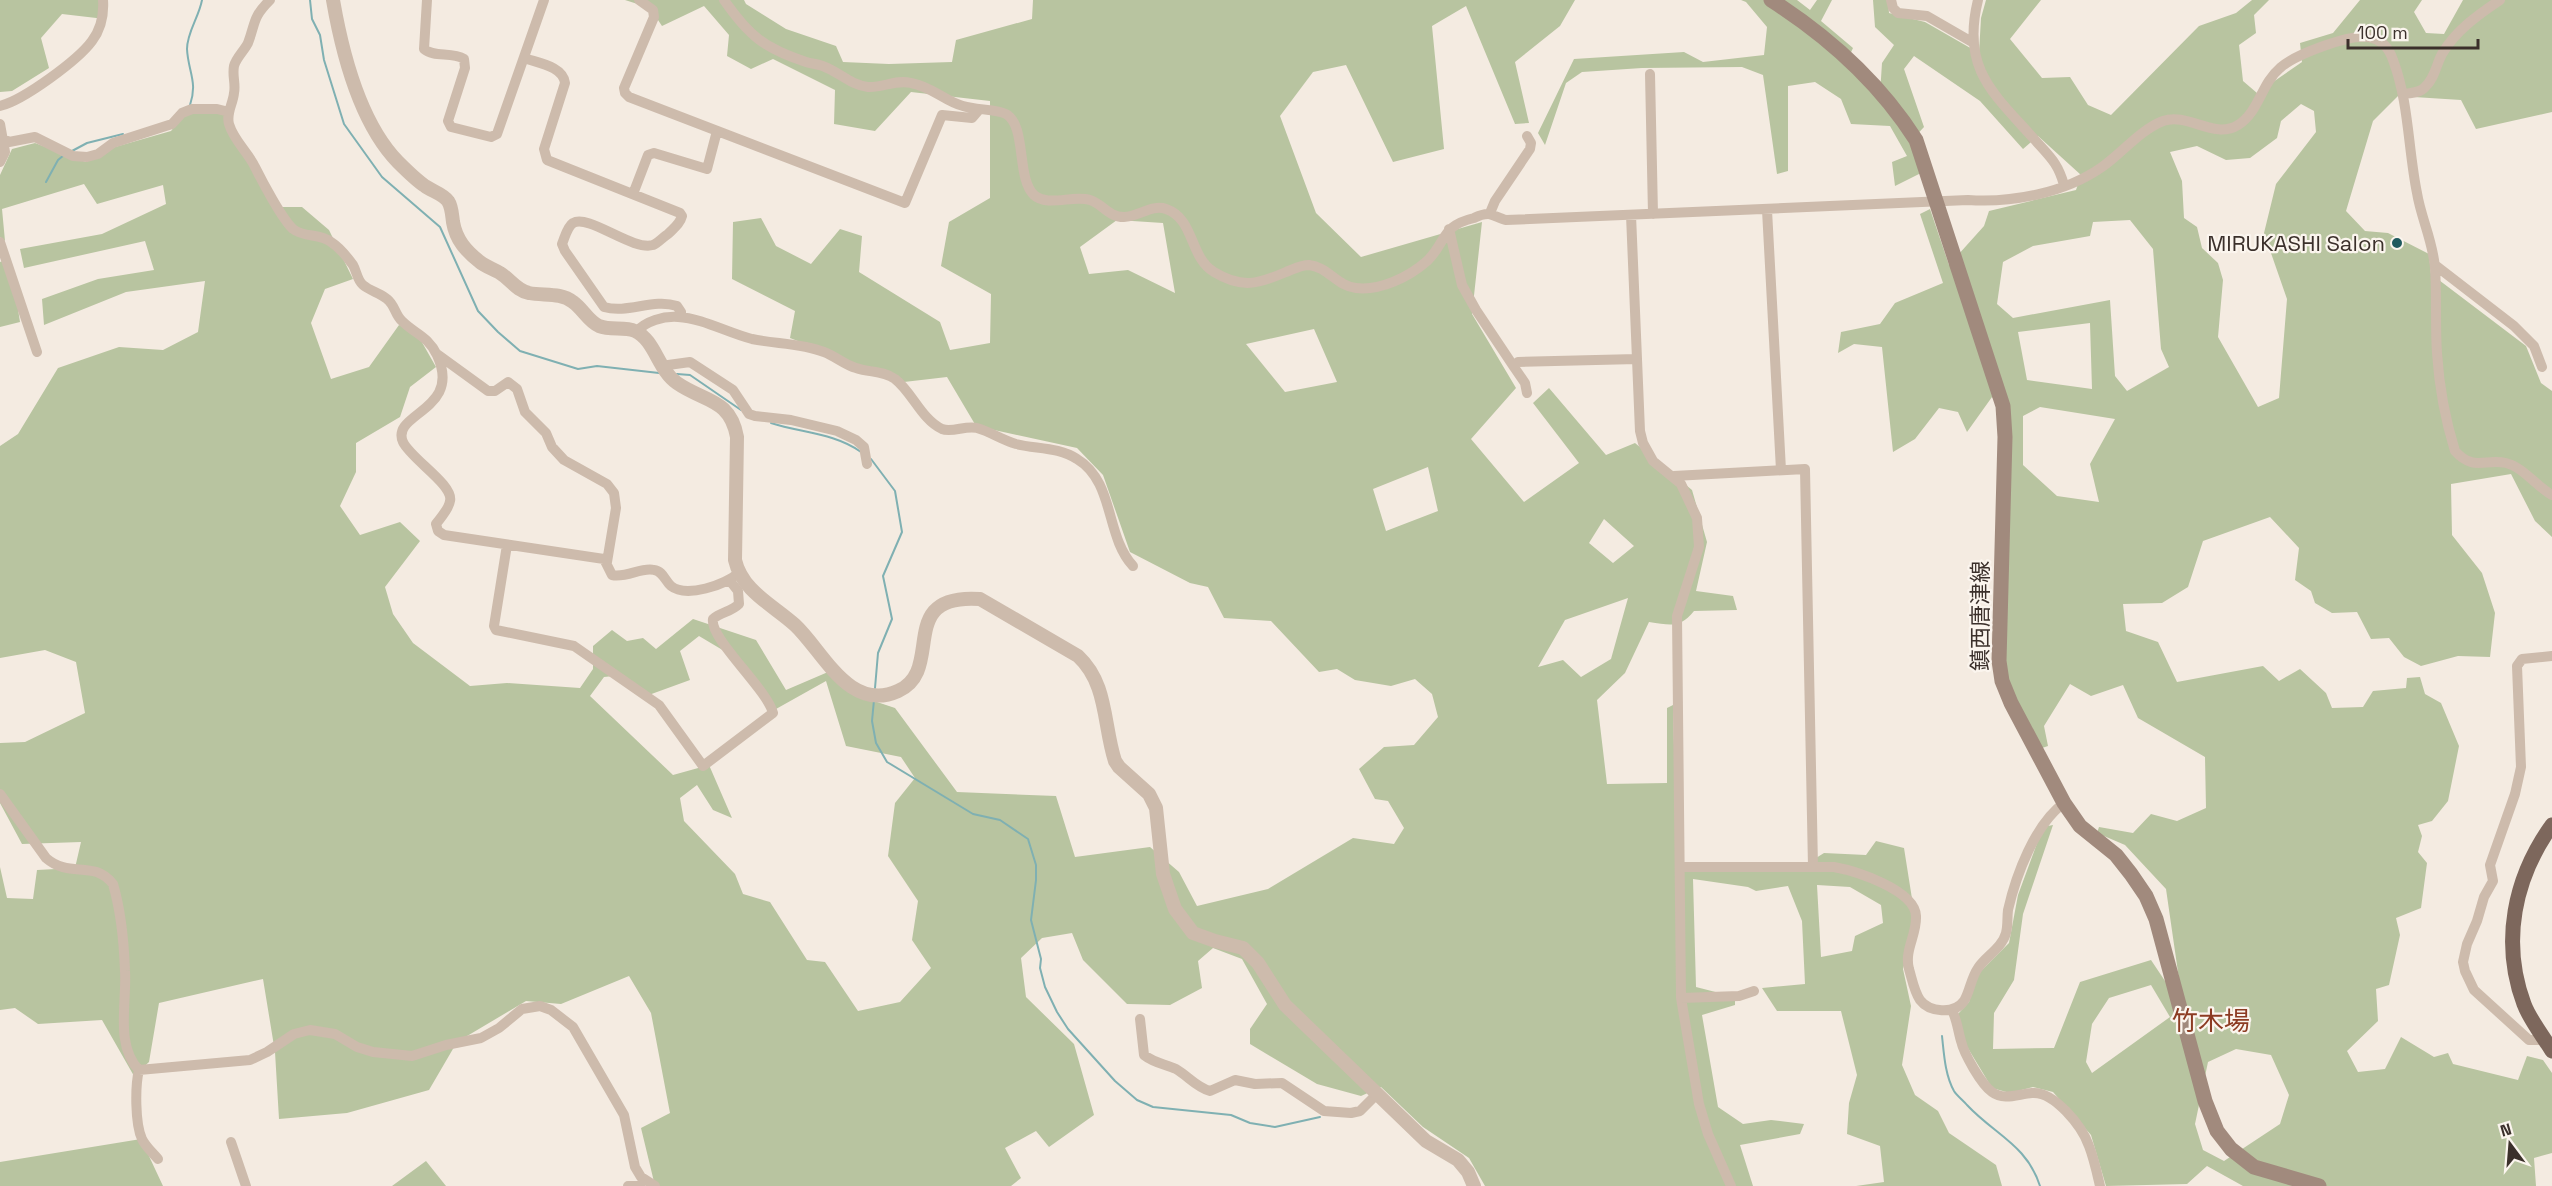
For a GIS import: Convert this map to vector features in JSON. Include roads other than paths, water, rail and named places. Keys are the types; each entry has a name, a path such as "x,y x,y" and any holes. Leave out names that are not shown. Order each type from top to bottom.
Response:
{"main road":[{"name":"鎮西唐津線","path":"1771,0 1852,61 1897,110 1917,140 1938,201 2003,406 2006,437 1999,661 2001,681 2011,703 2064,804 2080,826 2116,855 2146,896 2156,919 2205,1101 2217,1131 2231,1149 2254,1167 2319,1186"},
{"path":"2549,1045 2525,1006 2514,970 2512,932 2520,886 2538,844 2552,825"}],"street":[{"path":"0,106 16,100 49,78 93,40 100,25 103,0"},
{"path":"270,0 257,13 248,41 235,63 232,74 235,90 229,112 229,123 239,145 254,163 262,182 292,228 302,234 320,236 332,242 353,266 363,285 393,304 401,320 424,335 437,354 443,370 443,386 436,399 410,420 402,433 403,442 423,467 437,476 451,494 450,502 436,524 438,531 444,535 604,559 607,562"},
{"path":"333,0 347,64 361,101 380,138 397,161 423,185 446,198 451,206 458,240 477,260 501,274 518,289 529,293 558,295 573,302 597,325 636,332 647,342 667,376 679,385 713,400 726,410 734,421 737,437 734,577 739,604 734,609 712,619 712,625 715,634 729,649 773,713 703,766 659,705 574,646 496,630 494,626 507,545"},
{"path":"427,0 424,49 428,52 458,55 464,59 465,68 448,121 451,127 491,137 497,134 544,0"},
{"path":"639,0 653,10 654,17 624,88 628,97 905,203 942,115 972,118 978,111"},
{"path":"724,0 745,28 763,44 807,63 825,67 860,86 871,87 898,81 910,82 934,90 954,103 978,111 1006,114 1012,121 1027,186 1035,196 1048,200 1089,200 1116,216 1127,217 1153,208 1167,209 1179,216 1186,225 1205,264 1213,272 1242,284 1254,285 1298,267 1309,265 1321,268 1341,284 1357,289 1378,287 1409,275 1428,260 1449,228 1462,220 1490,213 1506,220 1938,201 1992,202 2027,196 2083,178 2103,167 2145,132 2164,121 2180,119 2216,130 2236,126 2251,115 2266,85 2280,67 2299,57 2352,38 2368,37 2382,41 2389,49 2403,94 2418,200 2429,233 2435,266 2437,355 2455,451 2463,460 2479,465 2504,462 2514,466 2552,495"},
{"path":"1891,0 1893,8 1898,13 1927,16 1972,42"},
{"path":"1977,0 1973,18 1972,42 1978,68 1989,88 2059,167 2064,185"},
{"path":"2403,94 2425,88 2434,75 2442,54 2456,36 2482,12 2500,0"},
{"path":"524,58 560,71 564,75 565,83 544,149 546,160 680,213 682,220 655,244 647,245 611,234 582,221 570,226 562,244 565,251 604,307 614,310 666,302 677,306 681,312 678,317"},
{"path":"1650,74 1653,214"},
{"path":"3,139 9,142 35,137 73,156 87,157 98,154 113,143 172,124 182,113 192,109 217,109 229,112"},
{"path":"0,124 5,152 0,162"},
{"path":"633,194 648,155 654,153 707,169 717,131"},
{"path":"1490,213 1495,201 1530,149 1531,143 1527,136"},
{"path":"1767,210 1780,470"},
{"path":"1631,214 1640,431 1643,443 1653,461 1674,476 1689,496 1697,518 1699,533 1693,570 1677,616 1680,998 1708,1134 1731,1186"},
{"path":"1449,228 1462,285 1476,310 1526,384 1527,393"},
{"path":"0,242 37,352"},
{"path":"2435,266 2514,326 2534,346 2542,367"},
{"path":"636,332 644,323 678,317 752,339 826,352 857,369 879,371 896,380 935,425 945,430 965,427 978,429 1015,444 1060,452 1078,459 1092,472 1106,497 1115,533 1126,558 1133,566"},
{"path":"437,354 488,391 495,390 508,382 516,388 525,412 546,433 552,447 564,460 607,484 614,493 616,508 607,562 612,575 620,576 653,569 660,572 671,586 680,590 709,588 734,577"},
{"path":"1514,367 1518,362 1525,361 1637,359"},
{"path":"661,366 690,362 733,390 749,414 791,420 837,431 856,440 864,447 867,464"},
{"path":"1674,476 1805,469 1813,867"},
{"path":"734,577 797,627 830,669 858,690 875,694 890,694 902,690 913,680 921,663 925,631 930,616 940,606 959,599 980,599 1078,656 1088,666 1100,689 1115,761 1149,794 1156,808 1163,874 1175,909 1193,933 1243,948 1258,963 1286,1005 1426,1141 1458,1160 1468,1172 1474,1186"},
{"path":"2549,1045 2529,1040 2509,1024 2468,982 2463,962 2484,897 2493,881 2490,865 2516,794 2521,767 2517,666 2522,659 2552,657"},
{"path":"0,794 46,858 55,866 65,869 98,871 105,874 113,884 125,971 125,1039 128,1053 139,1070 137,1112 142,1139 158,1159"},
{"path":"1680,867 1813,867 1855,871 1909,900 1916,915 1907,955 1915,989 1921,1001 1930,1007 1941,1011 1952,1010 1959,1007 1965,999 1974,974 1983,961 1999,947 2006,933 2007,913 2014,886 2042,824 2064,804"},
{"path":"1680,998 1739,996 1754,991"},
{"path":"139,1070 250,1060 294,1035 310,1030 334,1034 357,1047 373,1052 412,1056 481,1038 499,1028 522,1009 540,1006 551,1010 573,1027 624,1115 635,1167 641,1177 656,1186"},
{"path":"1952,1010 1963,1048 1986,1087 1993,1094 2004,1097 2030,1093 2042,1093 2052,1097 2084,1134 2100,1186"},
{"path":"1140,1019 1144,1054 1151,1061 1175,1069 1209,1092 1235,1080 1255,1084 1282,1083 1324,1111 1350,1113 1360,1110 1377,1094"},
{"path":"231,1142 246,1186"},
{"path":"628,1186 640,1186"}],"waterway":[{"path":"190,105 193,83 187,49 202,0"},
{"path":"310,0 312,19 320,35 324,60 344,124 382,177 440,227 478,311 520,351 578,369 597,366 659,373"},
{"path":"72,151 87,143 123,134"},
{"path":"46,182 58,160 64,155"},
{"path":"677,374 690,375 741,410"},
{"path":"771,423 829,437 861,452"},
{"path":"871,459 895,491 902,532 883,576 892,619 878,653 875,688"},
{"path":"874,700 872,721 876,743 887,762 973,814 1000,820 1028,839 1036,865 1031,920 1041,959 1040,968 1045,987 1068,1029 1115,1081 1137,1100 1153,1107 1231,1115 1250,1123 1275,1127 1320,1117"},
{"path":"1942,1036 1947,1071 1954,1091 2019,1150 2027,1160 2040,1186"}],"place":[{"name":"MIRUKASHI Salon","path":"2397,243"}],"district":[{"name":"竹木場","path":"2211,1021"}]}
